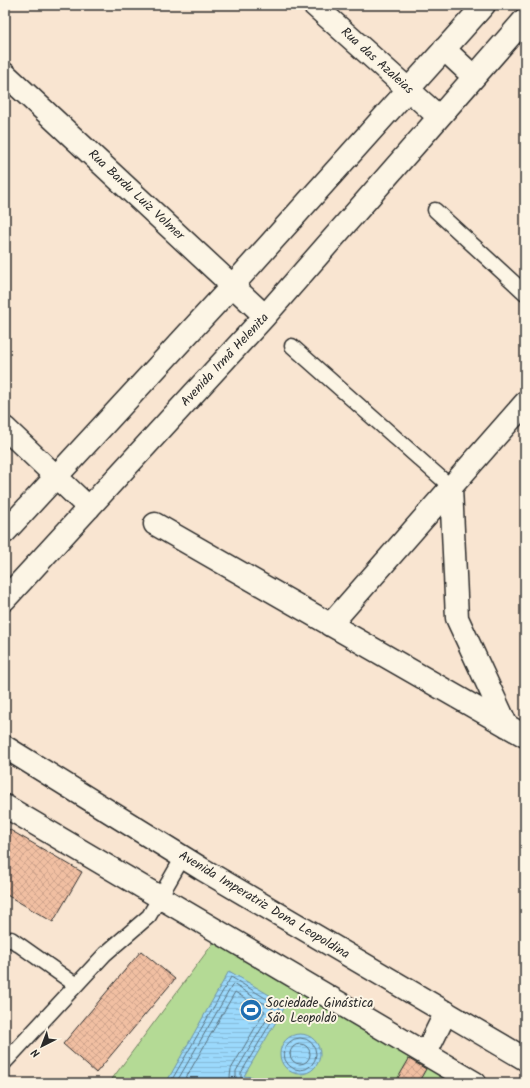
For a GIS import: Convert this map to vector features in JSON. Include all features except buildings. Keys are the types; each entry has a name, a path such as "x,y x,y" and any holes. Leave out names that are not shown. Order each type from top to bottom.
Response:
{"street":[{"name":"Rua das Azaleias","path":"314,5 439,117"},
{"path":"5,532 234,285 484,5"},
{"name":"Avenida Irmã Helenita","path":"5,599 265,316 525,18"},
{"path":"444,49 474,77"},
{"name":"Rua Bardu Luiz Volmer","path":"5,74 234,285 265,316"},
{"path":"330,625 525,403"},
{"path":"5,428 89,508"},
{"path":"451,487 457,618 516,731"},
{"path":"155,524 516,731"},
{"name":"Avenida Imperatriz Dona Leopoldina","path":"5,747 183,857 525,1059"},
{"path":"5,806 160,899 475,1083"},
{"path":"426,1053 446,1012"}],"lane":[{"path":"436,210 525,294"},
{"path":"292,346 451,487"},
{"path":"5,1062 106,954 149,916 183,857"},
{"path":"5,940 11,939 76,985"}],"green space":[{"name":"Sociedade Ginástica São Leopoldo","path":"217,938 460,1083 109,1083"}],"water":[{"path":"229,971 286,1005 244,1076 253,1077 249,1083 166,1083"},
{"path":"300,1034 308,1036 314,1040 318,1046 320,1054 318,1062 314,1068 308,1072 300,1074 292,1072 286,1068 282,1062 280,1054 282,1046 286,1040 292,1036"}],"place":[{"name":"Sociedade Ginástica São Leopoldo","path":"251,1010"}]}
